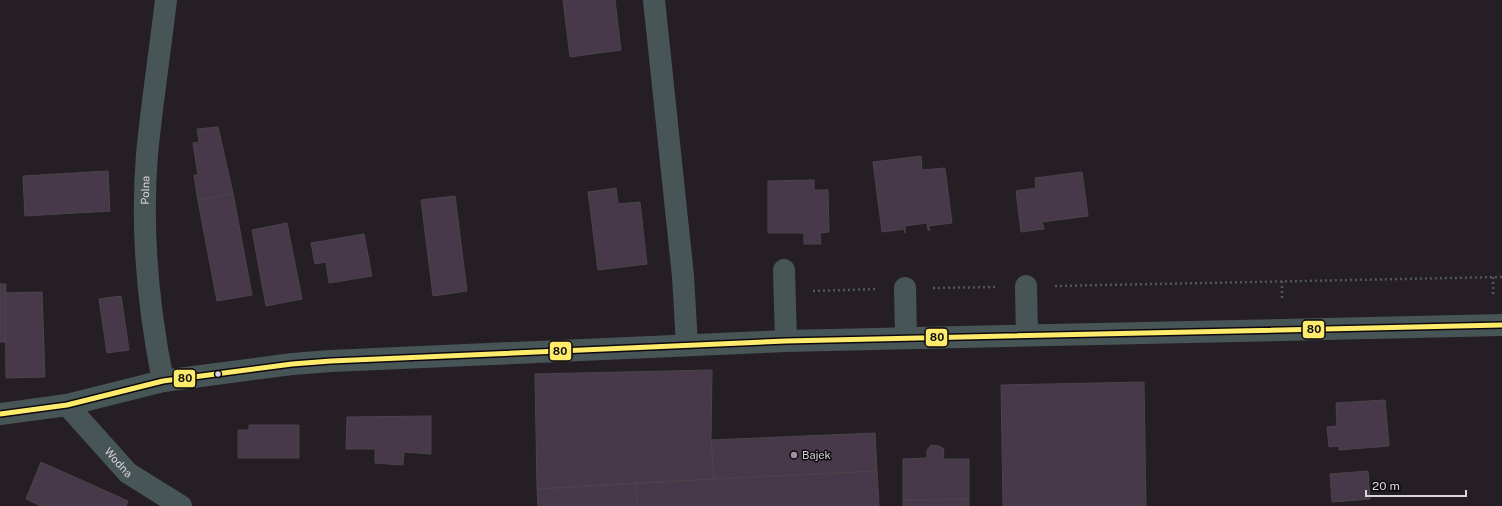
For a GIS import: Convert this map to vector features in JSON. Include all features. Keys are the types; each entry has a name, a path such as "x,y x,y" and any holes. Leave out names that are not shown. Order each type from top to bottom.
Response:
{"street":[{"name":"Polna","path":"163,381 153,324 146,241 147,155 166,0"},
{"path":"654,0 683,276 687,345"},
{"path":"784,270 786,341"},
{"path":"1026,286 1027,336"},
{"path":"905,288 906,338"},
{"path":"0,414 67,404 163,381 292,364 786,341 1502,325"},
{"name":"Wodna","path":"67,404 128,473 181,506"}],"path":[{"path":"785,305 813,291 1502,277"}],"building":[{"path":"563,0 615,0 621,50 570,57"},
{"path":"218,127 233,193 198,201 194,175 198,175 193,143 199,142 197,129"},
{"path":"921,156 922,170 945,168 952,223 928,226 930,230 928,230 927,223 905,226 905,229 882,232 873,162"},
{"path":"108,171 110,211 25,216 23,176"},
{"path":"1082,172 1088,216 1042,222 1044,229 1021,232 1016,191 1036,188 1035,178"},
{"path":"814,180 814,190 828,190 829,232 820,233 821,244 804,244 804,233 768,233 768,181"},
{"path":"616,188 618,204 640,202 647,264 598,270 588,192"},
{"path":"233,193 252,295 217,301 198,201"},
{"path":"455,196 467,291 433,296 421,200"},
{"path":"287,223 302,299 266,306 252,230"},
{"path":"364,234 372,276 329,283 326,262 315,264 311,243"},
{"path":"0,284 6,284 5,342 0,342"},
{"path":"42,292 45,377 6,378 5,293"},
{"path":"121,296 129,350 107,353 99,299"},
{"path":"712,370 711,440 714,479 537,489 535,374"},
{"path":"1144,382 1146,506 1003,506 1001,385"},
{"path":"1385,400 1389,446 1339,450 1339,446 1329,447 1327,427 1337,426 1336,403"},
{"path":"431,416 431,454 404,452 403,465 375,463 375,449 346,449 347,417"},
{"path":"249,425 299,425 299,458 238,458 238,430 249,430"},
{"name":"Bajek","path":"875,433 877,471 714,479 711,440"},
{"path":"931,445 939,446 944,449 943,459 969,459 969,499 903,500 903,459 927,458 927,450"},
{"path":"41,462 128,501 126,506 41,506 26,499"},
{"path":"877,471 879,506 637,506 636,483"},
{"path":"1368,471 1370,499 1332,502 1330,474"},
{"path":"636,483 637,506 538,506 537,489"},
{"path":"969,499 969,506 903,506 903,500"}],"transit line":[{"name":"80","path":"0,414 67,405 163,381 292,364 331,361 786,341 1502,325"}],"place":[{"name":"Bajek","path":"794,455"}]}
